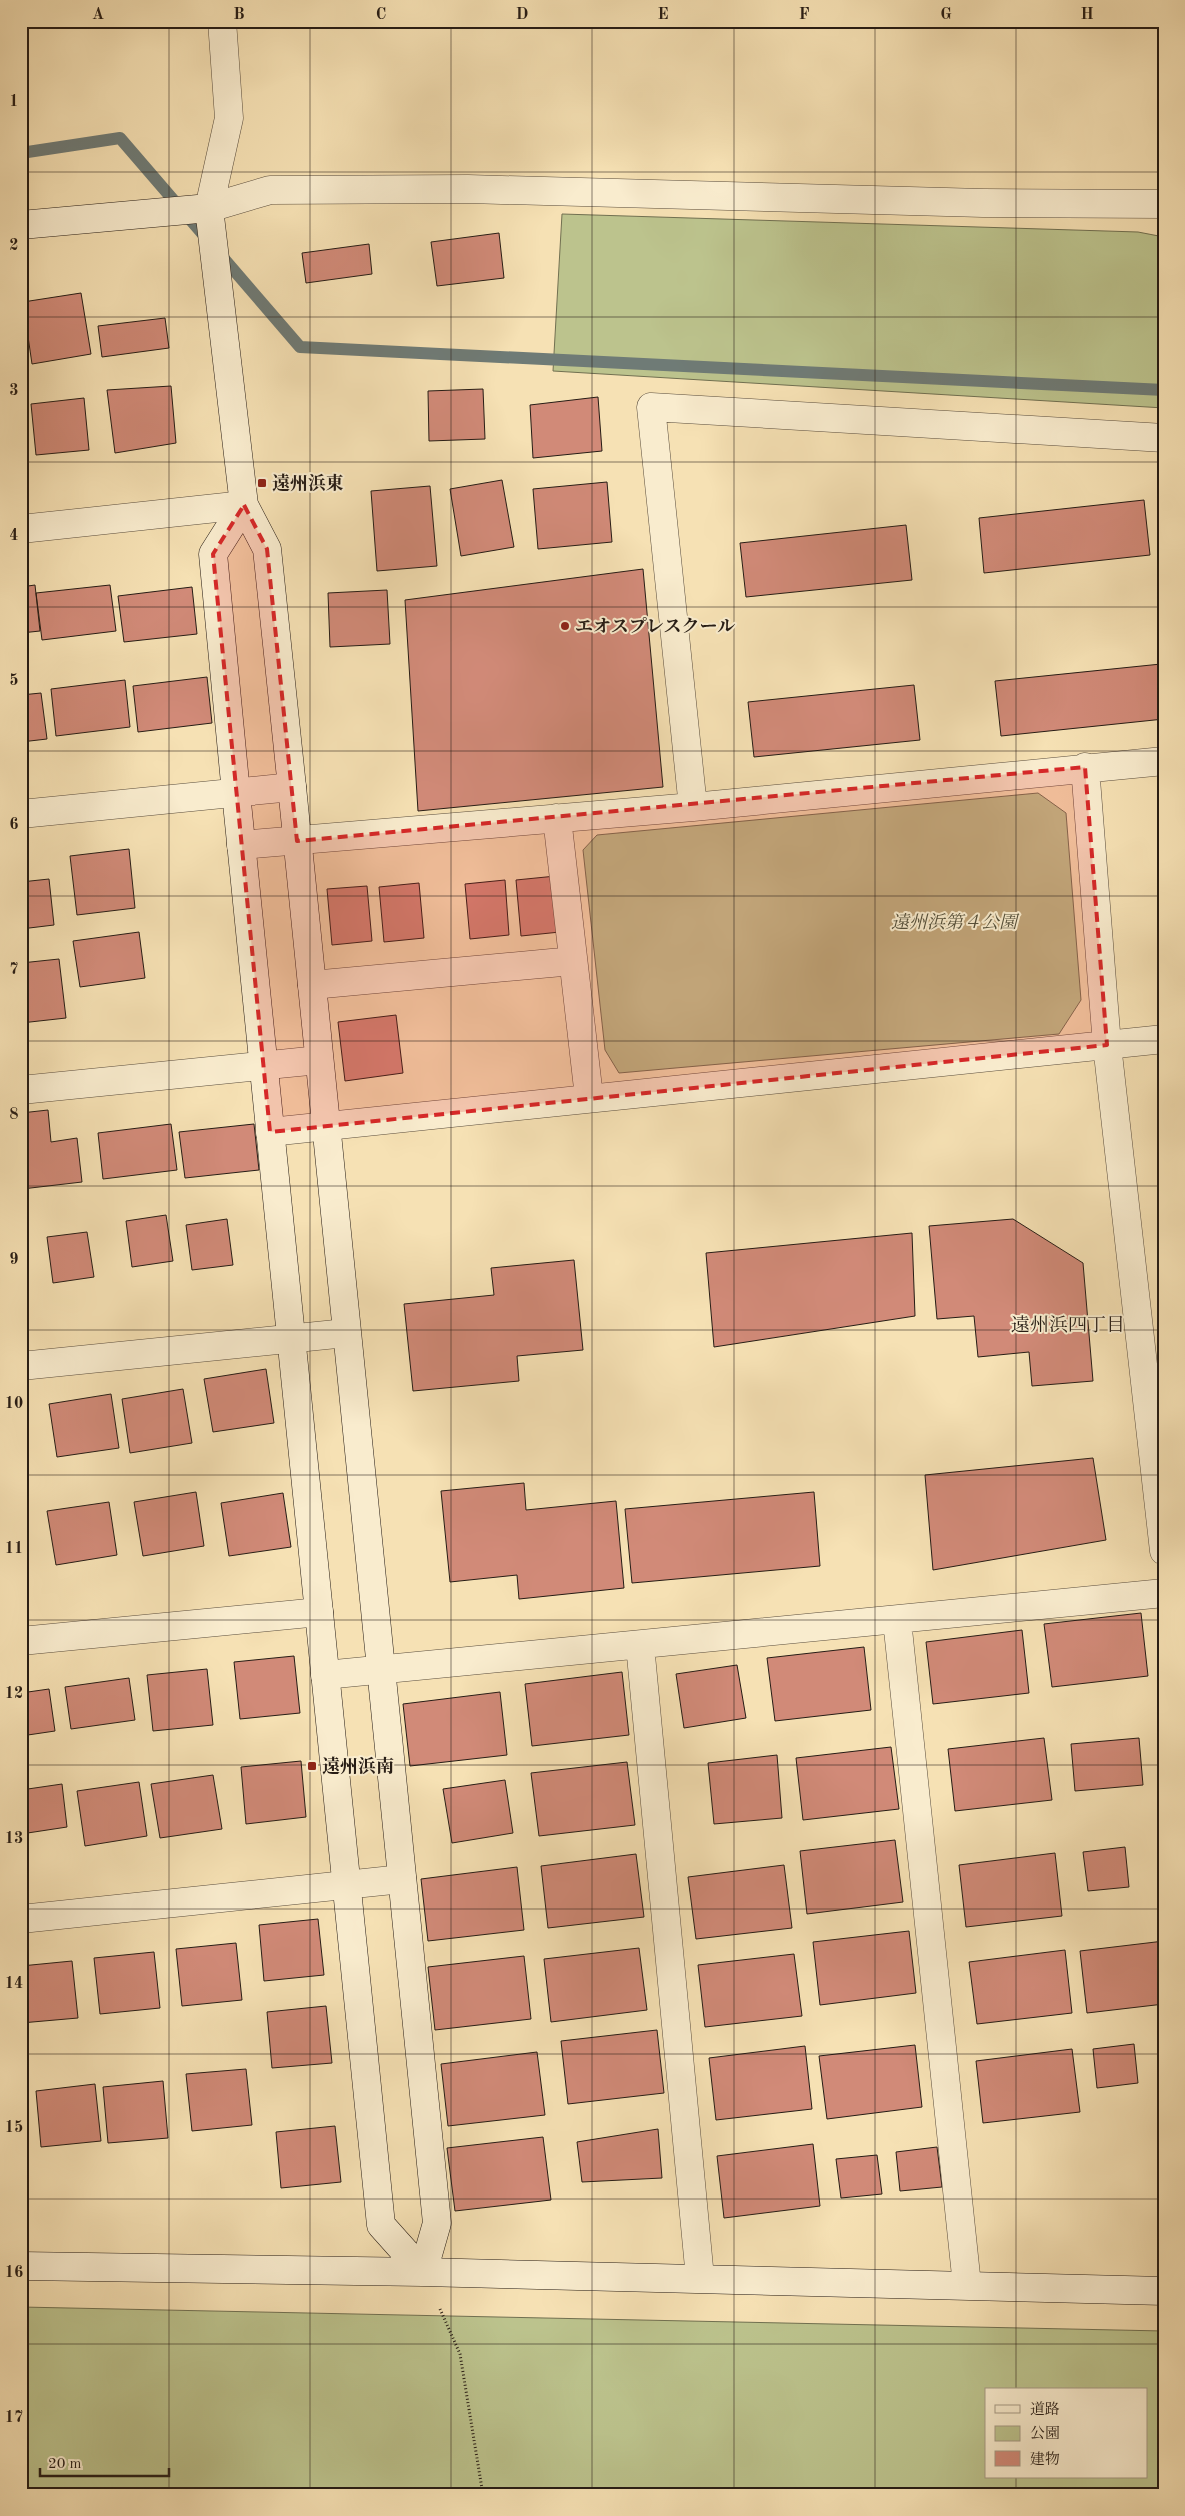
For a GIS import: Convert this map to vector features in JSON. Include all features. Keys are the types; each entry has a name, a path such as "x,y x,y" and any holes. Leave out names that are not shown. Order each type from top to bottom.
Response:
{"street":[{"path":"222,21 229,118 209,208 244,505 267,549 292,787 437,2223 423,2272"},
{"path":"21,225 209,208 270,190 468,188 983,203 1164,204"},
{"path":"693,807 651,407 1164,438"},
{"path":"21,529 244,505"},
{"path":"244,505 213,554 380,2225 423,2272"},
{"path":"241,845 693,807 1085,767 1164,761"},
{"path":"1085,767 1107,1046 1164,1550"},
{"path":"21,814 292,787"},
{"path":"557,818 590,1097"},
{"path":"312,985 573,961"},
{"path":"270,1132 590,1097 1164,1039"},
{"path":"21,1090 319,1060"},
{"path":"21,1366 346,1333"},
{"path":"325,1675 1164,1593"},
{"path":"21,1641 319,1612"},
{"path":"897,1620 967,2285"},
{"path":"640,1645 700,2278"},
{"path":"21,1918 402,1879"},
{"path":"21,2266 700,2278 1164,2291"}],"path":[{"path":"423,2272 460,2354 483,2495"}],"highlighted area":[{"path":"244,505 267,549 297,841 1085,767 1107,1045 270,1132 213,554"}],"green space":[{"path":"562,214 1138,232 1164,237 1164,408 553,371"},
{"name":"遠州浜第４公園","path":"1038,793 1066,813 1081,1000 1059,1034 619,1073 605,1050 583,850 597,835"},
{"path":"21,2307 1164,2331 1164,2495 21,2495"}],"building":[{"path":"499,233 504,278 437,286 431,242"},
{"path":"369,244 372,274 306,283 302,253"},
{"path":"81,293 91,354 32,364 23,302"},
{"path":"165,318 169,348 102,357 98,326"},
{"path":"171,386 176,443 115,453 107,390"},
{"path":"483,389 485,439 429,441 428,391"},
{"path":"598,397 602,451 533,458 530,405"},
{"path":"84,398 89,450 36,455 31,404"},
{"path":"502,480 514,547 461,556 450,489"},
{"path":"607,482 612,542 538,549 533,489"},
{"path":"430,486 437,566 377,571 371,491"},
{"path":"1144,500 1150,555 984,573 979,518"},
{"path":"906,525 912,580 746,597 740,543"},
{"path":"643,569 663,787 418,811 405,600"},
{"path":"35,585 40,631 21,633 21,587"},
{"path":"110,585 116,631 42,640 36,593"},
{"path":"192,587 197,634 124,642 118,596"},
{"path":"387,590 390,644 330,647 328,593"},
{"path":"1161,664 1164,719 1001,736 995,681"},
{"path":"207,677 212,723 138,732 133,686"},
{"path":"125,680 130,727 56,736 51,689"},
{"path":"914,685 920,740 754,757 748,702"},
{"path":"41,693 47,739 21,742 21,695"},
{"path":"129,849 135,908 77,915 70,856"},
{"path":"556,876 560,932 521,936 516,880"},
{"path":"49,879 54,925 21,929 21,882"},
{"path":"505,880 509,935 470,939 465,884"},
{"path":"419,883 424,938 384,942 379,887"},
{"path":"367,886 372,941 332,945 327,889"},
{"path":"1158,930 1164,930 1164,982 1163,982"},
{"path":"139,932 145,978 80,987 73,941"},
{"path":"59,959 66,1018 21,1023 21,963"},
{"path":"396,1015 403,1073 345,1081 338,1022"},
{"path":"48,1110 51,1142 77,1138 82,1182 22,1189 21,1113"},
{"path":"171,1124 177,1170 103,1179 98,1133"},
{"path":"254,1124 259,1170 185,1178 179,1132"},
{"path":"166,1215 173,1261 132,1267 126,1221"},
{"path":"227,1219 233,1265 192,1270 186,1225"},
{"path":"1013,1219 1083,1263 1093,1381 1032,1386 1029,1352 978,1357 974,1316 937,1319 929,1226"},
{"path":"87,1232 94,1277 53,1283 47,1237"},
{"path":"912,1233 915,1316 714,1347 706,1253"},
{"path":"574,1260 583,1350 517,1356 519,1381 413,1391 404,1304 494,1295 491,1268"},
{"path":"266,1369 274,1423 213,1432 204,1379"},
{"path":"183,1389 192,1443 130,1453 122,1399"},
{"path":"111,1394 119,1448 57,1457 49,1404"},
{"path":"1093,1458 1106,1540 933,1570 925,1475"},
{"path":"524,1483 526,1510 616,1501 624,1588 519,1599 517,1575 450,1582 441,1491"},
{"path":"196,1492 204,1546 143,1556 134,1502"},
{"path":"814,1492 820,1566 632,1583 625,1509"},
{"path":"283,1493 291,1547 229,1556 221,1503"},
{"path":"109,1502 117,1555 56,1565 47,1511"},
{"path":"1141,1613 1148,1676 1052,1687 1044,1624"},
{"path":"1022,1630 1029,1693 933,1704 926,1642"},
{"path":"864,1647 871,1710 775,1721 767,1658"},
{"path":"294,1656 300,1713 240,1719 234,1662"},
{"path":"737,1665 746,1718 684,1728 676,1674"},
{"path":"207,1669 213,1725 153,1731 147,1675"},
{"path":"622,1672 629,1735 532,1746 525,1684"},
{"path":"129,1678 135,1720 71,1729 65,1687"},
{"path":"49,1689 55,1731 21,1736 21,1693"},
{"path":"500,1692 507,1755 410,1766 403,1704"},
{"path":"1044,1738 1052,1800 955,1811 948,1749"},
{"path":"1139,1738 1143,1785 1075,1791 1071,1744"},
{"path":"891,1747 899,1809 803,1820 796,1758"},
{"path":"777,1755 782,1818 714,1824 708,1763"},
{"path":"301,1761 306,1817 246,1824 241,1767"},
{"path":"627,1762 635,1825 539,1836 531,1773"},
{"path":"213,1775 222,1829 160,1838 151,1784"},
{"path":"505,1780 513,1833 452,1843 443,1789"},
{"path":"139,1782 147,1836 85,1846 77,1791"},
{"path":"62,1784 67,1827 21,1834 21,1790"},
{"path":"895,1840 903,1902 807,1914 800,1851"},
{"path":"1125,1847 1129,1887 1088,1891 1083,1852"},
{"path":"1055,1853 1062,1916 966,1927 959,1865"},
{"path":"636,1854 644,1917 548,1928 541,1866"},
{"path":"784,1865 792,1928 696,1939 688,1877"},
{"path":"517,1867 524,1930 428,1941 421,1879"},
{"path":"318,1919 324,1975 264,1981 259,1925"},
{"path":"909,1931 916,1993 820,2005 813,1942"},
{"path":"1164,1941 1164,2004 1087,2013 1080,1951"},
{"path":"236,1943 242,2000 182,2006 176,1949"},
{"path":"639,1948 647,2010 551,2022 544,1959"},
{"path":"1065,1950 1072,2013 977,2024 969,1962"},
{"path":"154,1952 160,2008 100,2014 94,1958"},
{"path":"794,1954 802,2016 705,2027 698,1965"},
{"path":"524,1956 531,2019 435,2030 428,1967"},
{"path":"72,1961 78,2018 21,2023 21,1966"},
{"path":"326,2006 332,2063 272,2068 267,2012"},
{"path":"657,2030 664,2093 568,2104 561,2041"},
{"path":"1134,2044 1138,2083 1097,2088 1093,2049"},
{"path":"915,2045 922,2107 827,2119 819,2056"},
{"path":"805,2046 812,2109 716,2120 709,2058"},
{"path":"1072,2049 1080,2112 983,2123 976,2061"},
{"path":"537,2052 545,2115 448,2126 441,2064"},
{"path":"246,2069 252,2125 192,2131 186,2074"},
{"path":"163,2081 168,2138 108,2143 103,2087"},
{"path":"95,2084 101,2141 41,2147 36,2091"},
{"path":"335,2126 341,2182 281,2188 276,2132"},
{"path":"658,2129 662,2178 582,2182 577,2142"},
{"path":"543,2137 551,2200 455,2211 447,2148"},
{"path":"813,2144 820,2206 724,2218 717,2156"},
{"path":"937,2147 942,2187 900,2191 896,2152"},
{"path":"877,2155 882,2194 841,2198 836,2159"}],"waterway":[{"path":"21,153 120,138 300,347 1164,390"}],"place":[{"name":"遠州浜東","path":"262,483"},
{"name":"エオスプレスクール","path":"565,626"},
{"name":"遠州浜南","path":"312,1766"}],"district":[{"name":"遠州浜四丁目","path":"1068,1324"}]}
